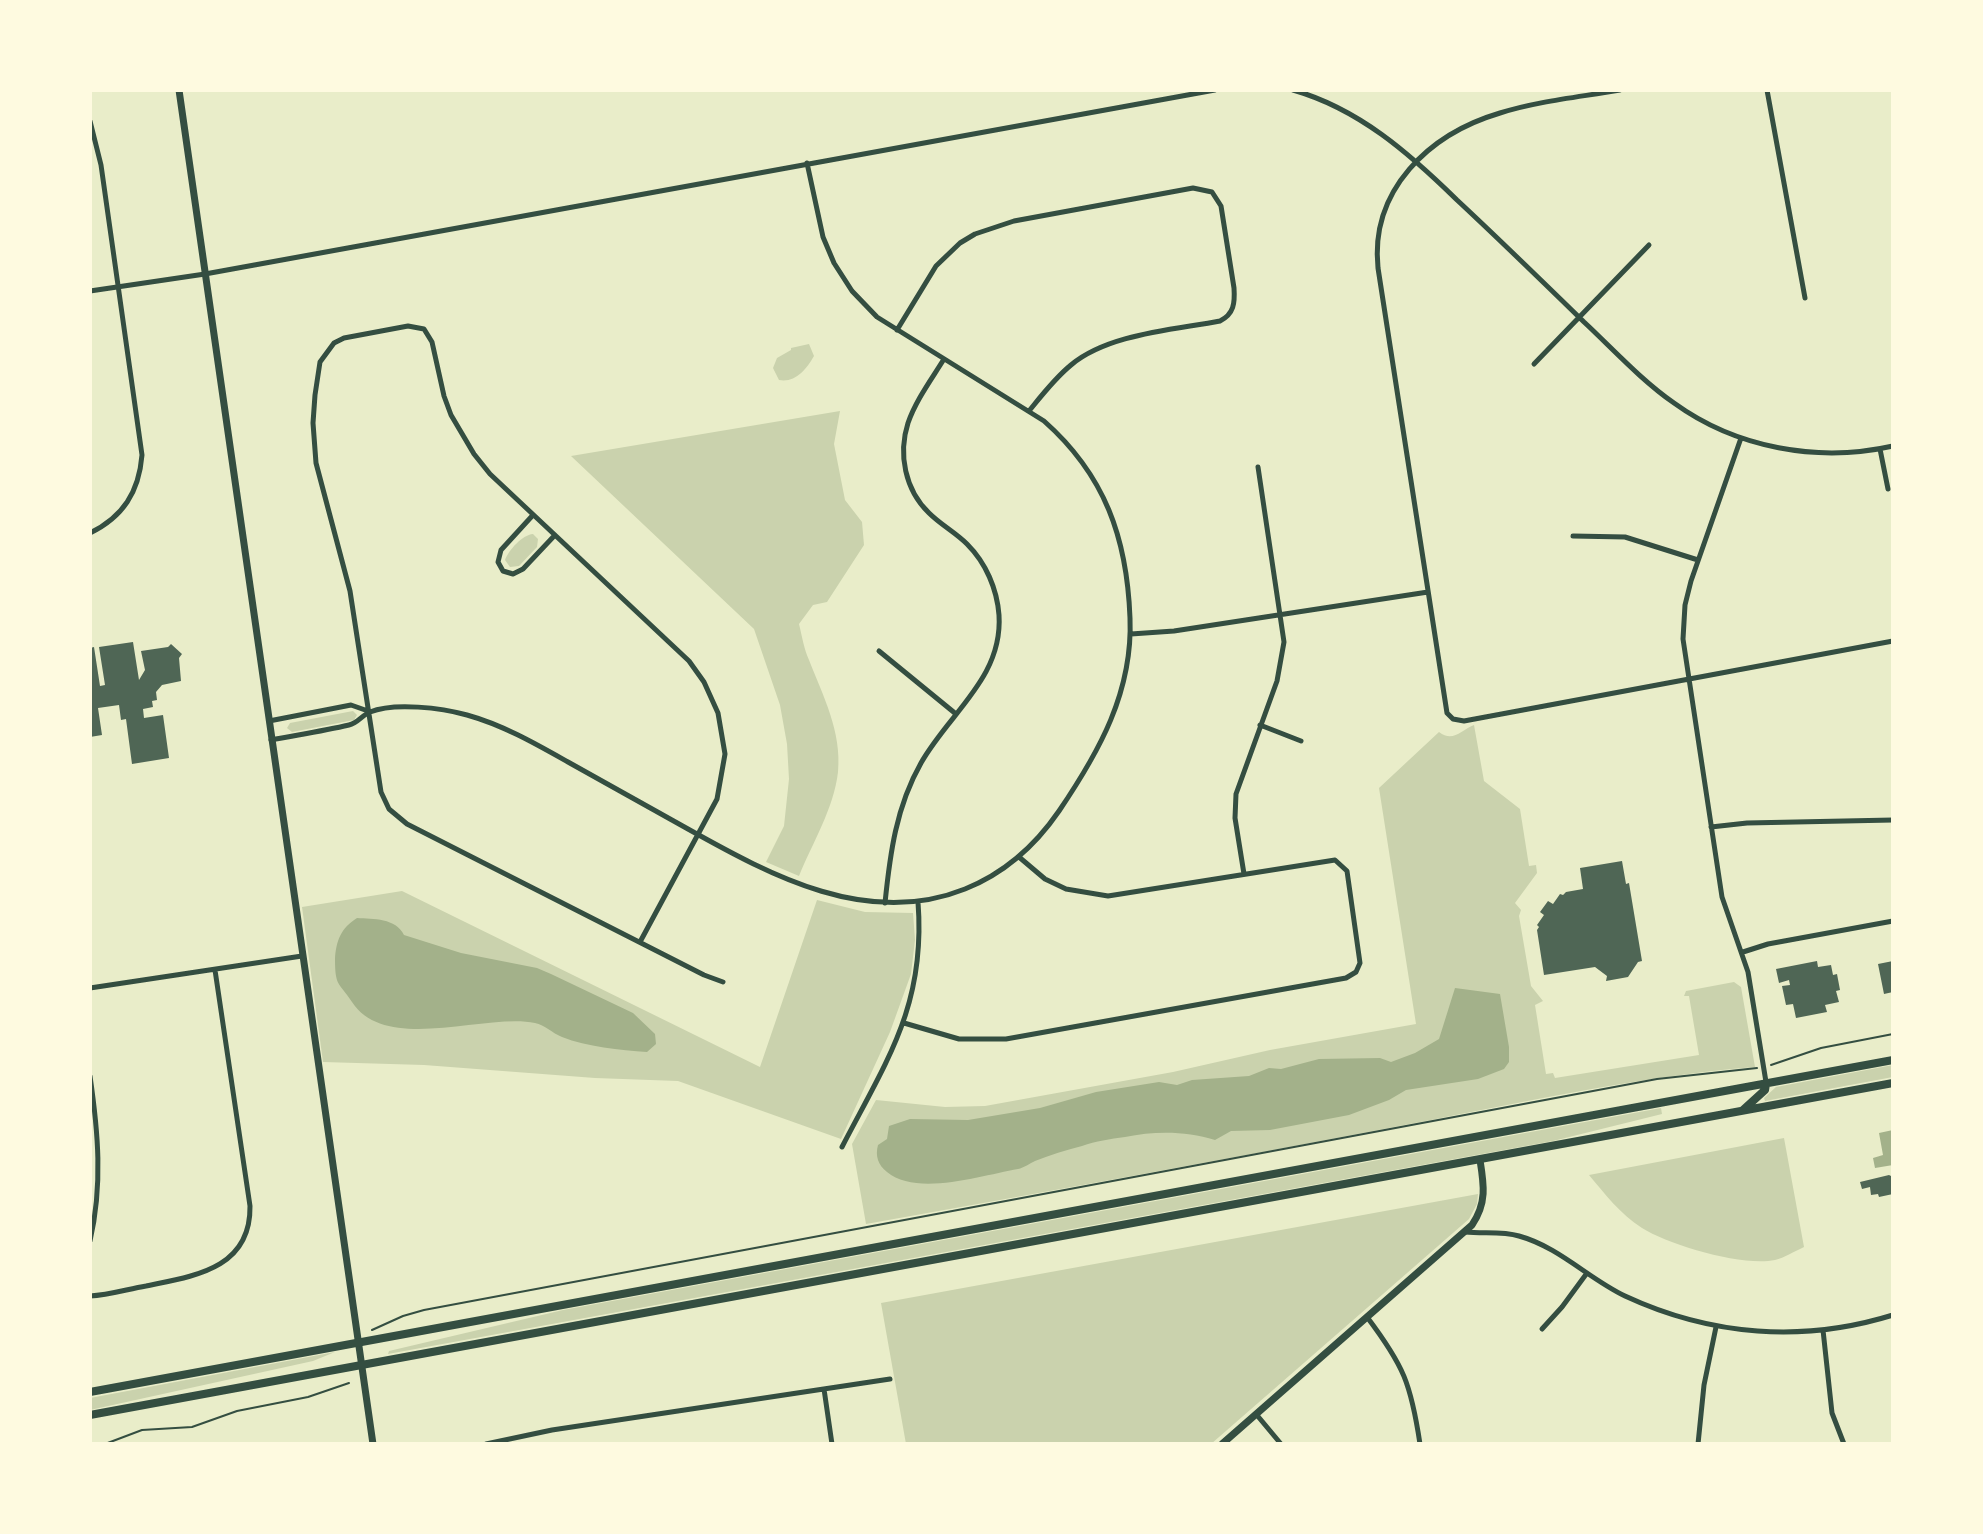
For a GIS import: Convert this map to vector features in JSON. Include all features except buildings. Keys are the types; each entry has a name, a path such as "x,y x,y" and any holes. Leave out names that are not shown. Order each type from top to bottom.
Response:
{"main road":[{"path":"90,1392 1893,1060"},
{"path":"90,1415 1893,1083"},
{"path":"1742,1111 1765,1090 1766,1084"}],"street":[{"path":"179,90 373,1444"},
{"path":"90,291 205,274 1215,90"},
{"path":"1293,90 1355,116 1393,141 1672,402 1717,429 1778,448 1808,452 1847,453 1893,446"},
{"path":"1620,90 1484,118 1453,134 1416,162 1397,183 1384,211 1378,233 1377,259 1446,709 1457,720 1893,641"},
{"path":"1767,90 1805,298"},
{"path":"90,121 97,142 141,447 141,469 134,493 119,514 90,533"},
{"path":"269,721 351,705 369,712 429,708 468,715 502,727 700,836 799,885 849,900 918,902 954,894 976,885 1019,857 1048,827 1098,750 1119,700 1131,634 1124,560 1112,517 1088,469 1062,437 1029,411 877,317 860,300 834,263 820,228 807,163"},
{"path":"897,330 936,266 952,249 975,234 1014,221 1193,188 1212,192 1221,206 1234,288 1235,301 1229,315 1220,321 1117,341 1095,350 1070,365 1029,411"},
{"path":"1534,364 1649,245"},
{"path":"640,942 700,836 717,799 724,766 721,724 709,691 697,671 672,643 490,474 468,445 444,396 432,342 424,329 414,325 344,338 334,343 325,351 318,369 313,439 316,463 350,591 381,792 395,815 407,824 704,975 723,982"},
{"path":"885,903 891,846 901,808 921,763 977,688 992,661 998,635 999,616 993,588 978,557 967,544 927,512 911,487 905,469 903,450 909,420 944,359"},
{"path":"1741,438 1688,591 1683,624 1687,678 1722,897 1743,952 1766,1084"},
{"path":"1880,449 1888,489"},
{"path":"1244,874 1235,818 1236,794 1283,657 1281,615 1258,467"},
{"path":"533,515 501,550 498,562 503,571 513,574 523,569 555,535"},
{"path":"1573,536 1625,537 1698,560"},
{"path":"1131,634 1174,631 1428,592"},
{"path":"879,651 956,714"},
{"path":"271,740 354,724 369,712"},
{"path":"1260,725 1301,741"},
{"path":"1711,827 1747,823 1893,820"},
{"path":"904,1023 959,1039 1006,1039 1346,978 1356,972 1360,957 1348,877 1343,865 1335,860 1326,859 1124,895 1097,896 1066,889 1045,879 1019,857"},
{"path":"842,1147 904,1023 918,964 918,902"},
{"path":"1743,952 1768,944 1893,921"},
{"path":"90,988 302,956"},
{"path":"90,1296 205,1273 237,1249 247,1230 250,1206 215,970"},
{"path":"90,1076 99,1163 96,1210 90,1241"},
{"path":"1222,1444 1465,1232 1483,1203 1480,1160"},
{"path":"1465,1232 1505,1233 1525,1238 1625,1296 1675,1316 1716,1327 1768,1332 1823,1330 1893,1315"},
{"path":"1542,1329 1587,1273"},
{"path":"1367,1317 1399,1362 1413,1399 1420,1444"},
{"path":"1698,1444 1704,1385 1716,1327"},
{"path":"1823,1330 1832,1413 1844,1444"},
{"path":"486,1444 552,1430 890,1379"},
{"path":"824,1389 832,1444"},
{"path":"1256,1414 1281,1444"}],"path":[{"path":"1774,1064 1821,1048 1893,1034"},
{"path":"372,1330 424,1310 1657,1079 1754,1068"},
{"path":"105,1444 142,1430 192,1427 237,1411 308,1397 349,1383"}],"shaded area":[{"path":"809,344 814,356 807,366 795,377 779,380 773,368 777,358 791,348"},
{"path":"840,411 834,444 845,500 862,522 864,545 827,602 813,605 799,624 830,714 837,743 838,772 822,826 799,876 766,862 784,826 789,779 780,705 754,629 571,456"},
{"path":"533,534 538,539 537,547 519,566 510,567 505,560 510,552 520,540"},
{"path":"353,711 357,715 354,720 292,732 287,728 290,723"},
{"path":"1474,725 1484,781 1520,809 1529,866 1536,865 1537,873 1515,903 1521,910 1519,916 1531,986 1543,1001 1535,1005 1546,1074 1553,1073 1555,1078 1699,1055 1689,996 1684,996 1686,991 1734,982 1741,987 1755,1067 1569,1093 866,1224 852,1144 876,1100 945,1107 985,1106 1416,1024 1379,788 1439,732 1453,736"},
{"path":"402,891 760,1067 817,900 865,912 913,913 915,940 911,974 890,1032 841,1139 678,1081 424,1065 323,1062 302,907"},
{"path":"357,918 390,922 404,935 461,953 537,968 633,1013 655,1034 656,1044 647,1052 593,1046 562,1037 542,1025 514,1021 438,1028 388,1026 368,1017 352,1002 336,975 338,941 347,926"},
{"path":"1455,988 1500,994 1509,1047 1509,1062 1504,1069 1478,1079 1406,1090 1349,1115 1270,1130 1231,1131 1215,1140 1170,1133 1108,1139 1020,1168 951,1182 915,1183 900,1179 887,1172 878,1160 878,1145 887,1139 889,1126 910,1119 968,1120 1040,1108 1096,1092 1159,1082 1177,1085 1192,1080 1249,1076 1269,1068 1281,1069 1319,1059 1380,1058 1391,1062 1439,1039"},
{"path":"1893,1065 1893,1077 1765,1101 1764,1098 1776,1087"},
{"path":"1661,1108 1662,1114 1553,1141 388,1354 389,1351 563,1310"},
{"path":"1893,1130 1893,1165 1875,1168 1873,1158 1883,1155 1879,1133"},
{"path":"1784,1138 1804,1247 1775,1260 1726,1257 1654,1235 1627,1216 1589,1175"},
{"path":"1478,1194 1477,1204 1469,1219 1211,1444 906,1444 881,1303"},
{"path":"335,1352 313,1361 90,1410 90,1398"}]}
